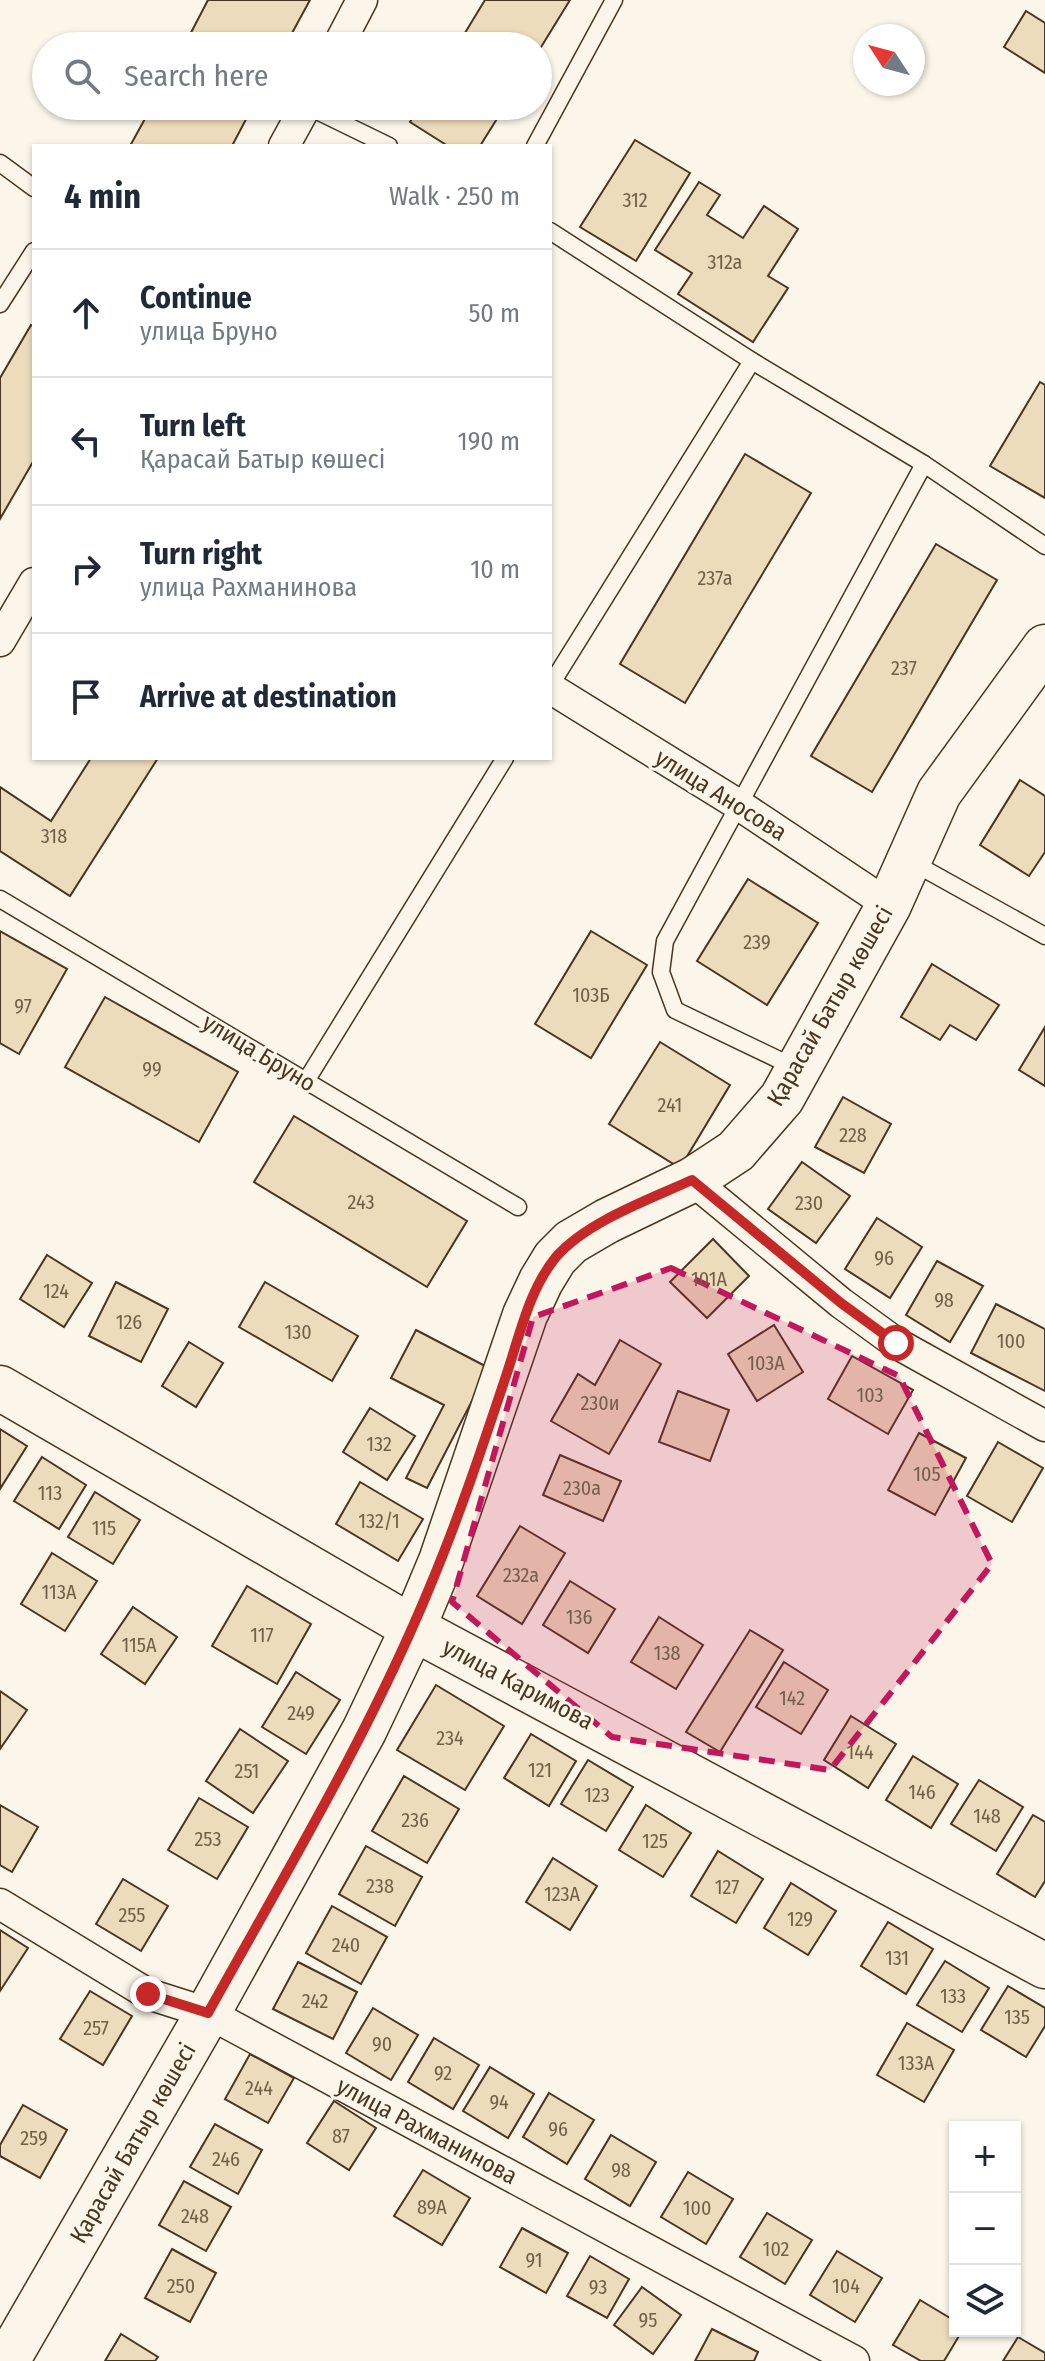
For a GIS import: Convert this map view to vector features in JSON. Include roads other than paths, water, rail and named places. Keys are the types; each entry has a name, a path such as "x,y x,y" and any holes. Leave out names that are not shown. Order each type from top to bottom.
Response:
{"street":[{"path":"345,32 362,0"},
{"path":"285,144 299,120"},
{"path":"0,641 32,586"},
{"name":"Қарасай Батыр көшесі","path":"7,2361 208,2013 364,1731 441,1561 525,1315 541,1281 555,1258 571,1242 692,1180 736,1151 782,1098 889,905 939,793 1045,647"},
{"name":"улица Аносова","path":"552,688 739,805 889,905"},
{"path":"692,1180 841,1303 896,1343 1045,1426"},
{"name":"улица Каримова","path":"0,1388 413,1628 1045,1966"},
{"name":"улица Рахманинова","path":"0,1904 148,1994 208,2013 854,2361"}],"lane":[{"path":"552,115 614,0"},
{"path":"336,120 385,144"},
{"path":"536,144 549,120"},
{"path":"0,163 32,187"},
{"path":"552,232 752,361 924,464 1045,546"},
{"path":"0,304 32,254"},
{"path":"552,684 752,361"},
{"path":"798,1069 675,1010 661,972 665,941 924,464"},
{"path":"306,1081 504,760"},
{"path":"908,860 1045,936"},
{"name":"улица Бруно","path":"0,899 518,1207"}]}
